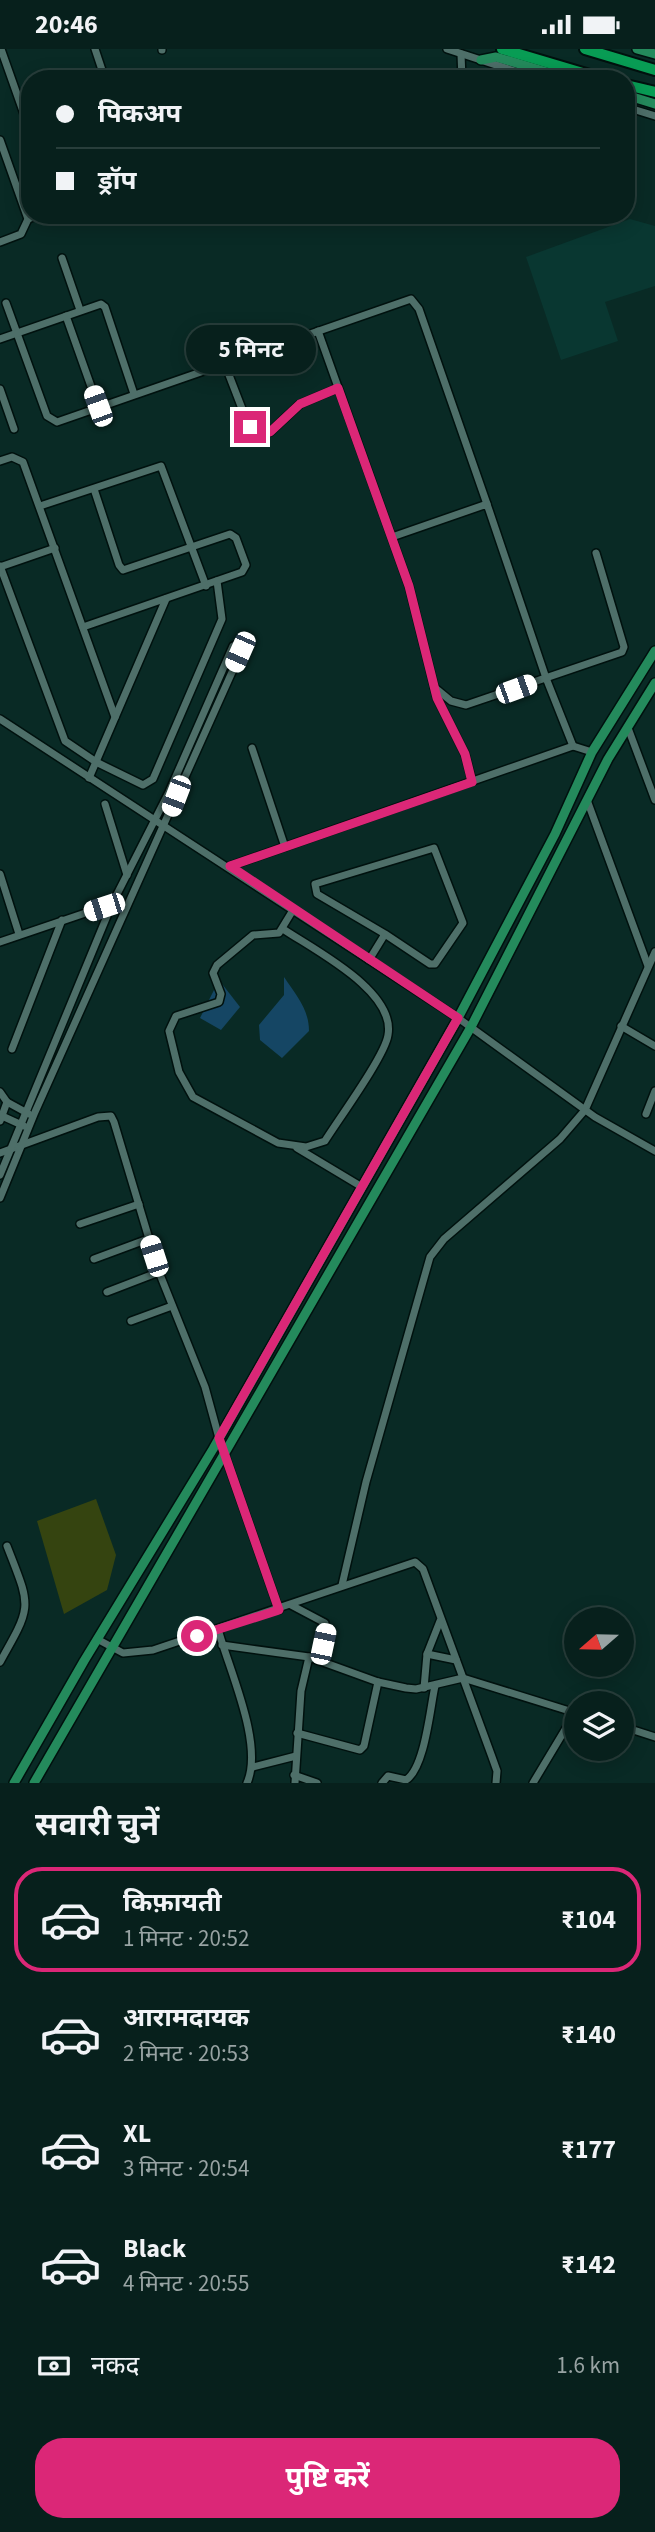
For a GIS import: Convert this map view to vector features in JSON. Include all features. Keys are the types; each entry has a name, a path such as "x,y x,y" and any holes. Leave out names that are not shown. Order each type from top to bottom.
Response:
{"highway":[{"path":"585,49 655,70"},
{"path":"499,53 567,70"},
{"path":"635,87 655,92"}],"main road":[{"path":"637,49 655,54"},
{"path":"481,60 499,53 545,70"},
{"path":"635,98 655,104"},
{"path":"15,1783 97,1639 219,1438 458,1018 555,834 592,752 655,651"},
{"path":"34,1783 471,1027 587,800 655,683"}],"street":[{"path":"1,49 21,106"},
{"path":"94,49 102,70"},
{"path":"447,49 512,70"},
{"path":"461,54 462,70"},
{"path":"635,110 655,116"},
{"path":"0,143 21,200"},
{"path":"0,242 20,234 25,224"},
{"path":"62,258 80,310"},
{"path":"6,303 47,416 52,421 405,300 415,303 546,678 573,746"},
{"path":"0,339 97,303 105,307 134,394"},
{"path":"66,316 98,406"},
{"path":"318,331 409,586 441,708 469,764 472,782"},
{"path":"224,362 246,419 256,433 270,432 300,404 338,388"},
{"path":"0,389 14,429"},
{"path":"0,461 19,458 40,506 115,717"},
{"path":"40,506 161,466 206,586"},
{"path":"83,627 206,586 245,569 236,538 230,534 123,570 94,489"},
{"path":"392,537 487,504"},
{"path":"55,548 0,566 61,733 70,746 143,785 153,779 222,619 217,582"},
{"path":"434,687 451,701 466,705 614,656 624,647 596,553"},
{"path":"89,778 166,599"},
{"path":"0,1175 25,1127 30,1114 112,904 169,792 233,646 239,644 240,652 164,828 30,1114"},
{"path":"0,719 164,828 230,866 458,1018 585,1110 655,1151"},
{"path":"628,728 655,800"},
{"path":"230,866 573,746 592,752"},
{"path":"252,748 285,847"},
{"path":"587,800 648,966"},
{"path":"105,804 128,876"},
{"path":"434,848 462,916 461,930 440,960 430,964 386,934 317,894 315,884 434,848"},
{"path":"0,874 19,934"},
{"path":"0,942 112,904"},
{"path":"284,929 369,990 383,1010 388,1027 385,1045 325,1141 316,1146 278,1143 193,1097 179,1072 169,1031 176,1016 219,1002 221,994 213,972 217,965 253,935 274,935 284,929 293,910"},
{"path":"12,1049 62,920"},
{"path":"369,960 386,934"},
{"path":"342,1585 366,1482 430,1257 444,1239 560,1139 585,1110 655,952"},
{"path":"621,1026 655,1046"},
{"path":"646,1114 655,1091"},
{"path":"0,1092 7,1102 30,1114"},
{"path":"7,1102 1,1119 25,1127"},
{"path":"0,1153 62,1129 111,1116 159,1272 205,1387 219,1438 279,1610"},
{"path":"0,1198 22,1146 25,1127"},
{"path":"294,1146 362,1187"},
{"path":"80,1224 139,1204"},
{"path":"94,1259 148,1239"},
{"path":"107,1292 159,1272"},
{"path":"131,1321 172,1306"},
{"path":"0,1662 26,1613 23,1588 7,1546"},
{"path":"97,1639 111,1649 123,1653 153,1650 279,1610 342,1585 415,1562 423,1569 463,1678 497,1771 496,1783"},
{"path":"291,1605 325,1623 319,1660"},
{"path":"425,1688 427,1654 440,1621"},
{"path":"218,1629 252,1747 253,1767 247,1783"},
{"path":"222,1645 309,1657 378,1682 416,1689 463,1678 564,1710"},
{"path":"427,1654 456,1660"},
{"path":"309,1657 297,1733 295,1779 317,1783"},
{"path":"297,1733 360,1750 364,1746 378,1682"},
{"path":"382,1783 388,1776 406,1780 410,1778 422,1754 435,1686"},
{"path":"634,1730 655,1737"},
{"path":"533,1783 564,1731"},
{"path":"253,1767 296,1756"}],"shaded area":[{"path":"635,220 655,226 655,286 605,302 618,341 561,360 526,257 616,224 635,224"},
{"path":"284,977 304,1009 309,1031 282,1058 260,1040 259,1025 284,995"},
{"path":"219,980 240,1007 221,1030 200,1018"}],"green space":[{"path":"96,1499 116,1555 107,1590 64,1614 37,1521"}],"route":[{"path":"197,1636 279,1610 219,1438 458,1018 230,866 472,782 465,754 437,698 409,586 338,388 300,404 270,432 256,433 250,427"}]}
